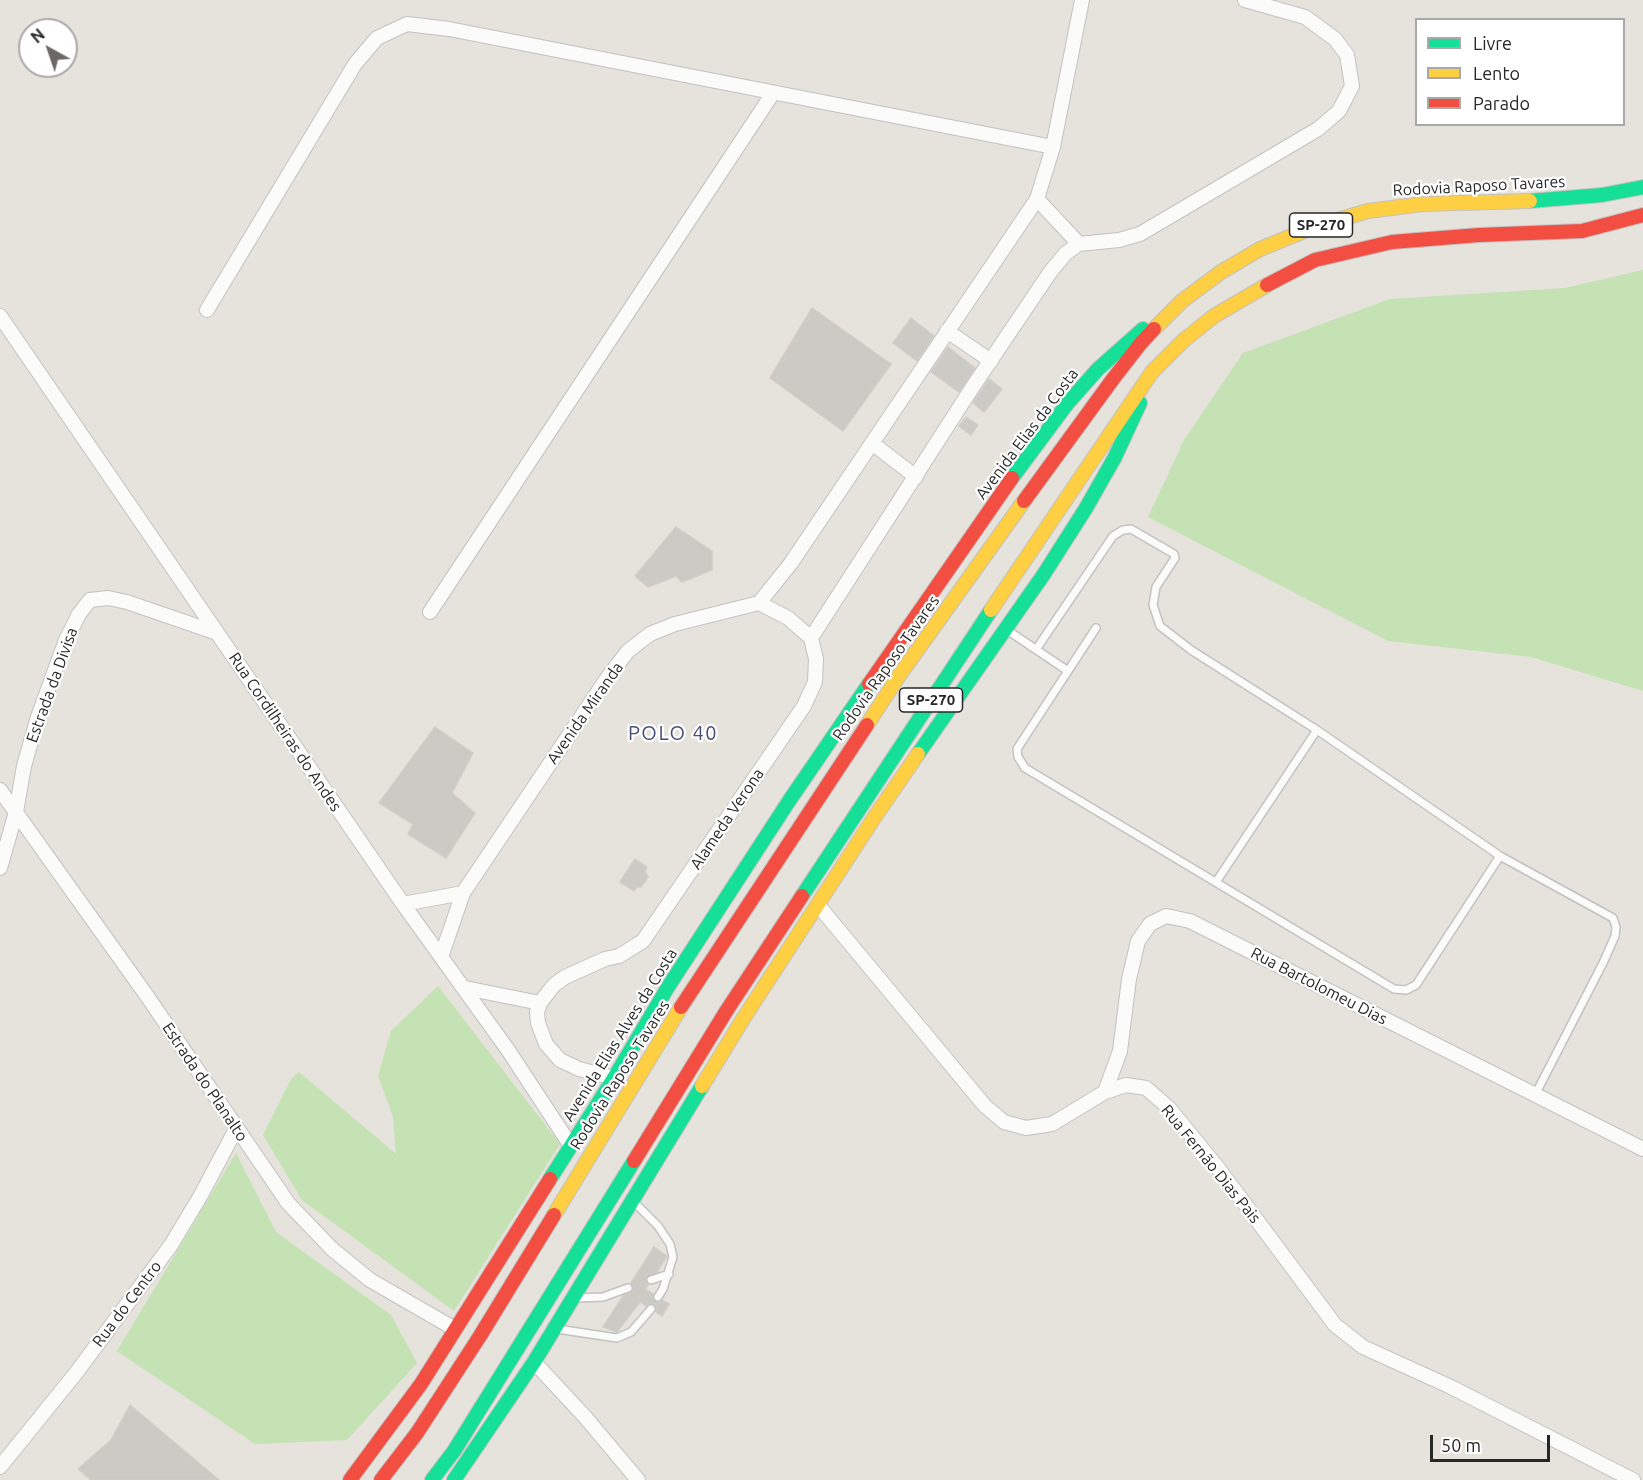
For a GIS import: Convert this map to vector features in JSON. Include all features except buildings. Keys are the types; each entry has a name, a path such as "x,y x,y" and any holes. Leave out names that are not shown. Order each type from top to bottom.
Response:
{"main road":[{"name":"Rodovia Raposo Tavares","path":"381,1480 417,1433 480,1336 679,1011 898,677 1113,379 1141,344 1182,301 1221,272 1260,249 1314,227 1368,211 1423,204 1542,201 1602,195 1643,187"},
{"name":"SP-270","path":"432,1480 454,1451 528,1334 727,1010 912,728 1152,372 1183,341 1214,316 1315,260 1392,242 1479,235 1582,231 1643,215"},
{"name":"Avenida Elias da Costa","path":"921,608 1020,466 1067,404 1098,369 1182,301"},
{"path":"454,1480 534,1362 743,1020 874,818 1044,574 1086,508 1133,420 1152,372"},
{"name":"Avenida Elias Alves da Costa","path":"350,1480 421,1384 614,1078 668,987 789,801 921,608"}],"street":[{"path":"1082,0 1053,147 1037,199 791,563 759,603 788,618 811,638 972,388 1051,271 1066,253 1079,244 1119,240 1140,234 1318,129 1339,111 1352,86 1347,55 1335,39 1305,17 1245,0"},
{"path":"207,310 355,64 377,38 407,24 449,28 1053,147"},
{"path":"430,612 773,93"},
{"path":"1037,199 1079,244"},
{"name":"Rua Cordilheiras do Andes","path":"0,316 403,904 465,988 571,1146"},
{"path":"947,331 991,362"},
{"path":"872,443 916,477"},
{"name":"Estrada da Divisa","path":"0,868 16,812 24,766 38,717 66,640 79,614 90,600 108,598 127,602 218,633"},
{"name":"Avenida Miranda","path":"441,957 463,893 608,677 628,651 650,634 675,624 759,603"},
{"name":"Alameda Verona","path":"540,1003 554,985 565,977 605,959 619,956 643,941 804,706 815,682 816,659 811,638"},
{"name":"Estrada do Planalto","path":"0,790 147,996 288,1203 332,1249 370,1280 455,1329"},
{"path":"403,904 463,893"},
{"name":"Rua Fernão Dias Pais","path":"818,905 985,1106 1004,1122 1026,1128 1052,1124 1105,1092 1126,1085 1146,1088 1169,1108 1218,1167 1335,1325 1363,1347 1451,1388 1633,1480"},
{"name":"Rua Bartolomeu Dias","path":"1105,1092 1120,1051 1129,979 1138,941 1150,924 1166,916 1190,921 1643,1149"},
{"path":"465,988 540,1003 537,1012 538,1023 546,1044 560,1060 579,1069 614,1078"},
{"name":"Rua do Centro","path":"0,1467 76,1373 171,1245 236,1129"},
{"path":"534,1362 586,1418 638,1480"}],"lane":[{"path":"1036,648 1113,536 1123,530 1131,529 1174,554 1175,558 1156,587 1153,605 1160,626 1191,650 1317,730 1500,856 1613,918 1616,927 1615,936 1535,1095"},
{"path":"1096,628 1017,749 1018,758 1025,768 1394,989 1406,990 1416,986 1500,856"},
{"path":"1005,629 1068,671"},
{"path":"1216,882 1317,730"},
{"path":"633,1200 658,1226 670,1244 674,1257 658,1297"},
{"path":"651,1280 669,1274"},
{"path":"573,1298 603,1297 628,1288"},
{"path":"554,1328 617,1338 632,1332 651,1309"}],"green space":[{"path":"1643,270 1643,691 1531,657 1388,641 1148,517 1184,440 1243,353 1390,299 1565,288"},
{"path":"438,986 560,1144 454,1311 302,1200 263,1135 291,1079 299,1072 396,1154 393,1117 378,1076 391,1031"},
{"path":"236,1153 276,1232 391,1315 417,1363 347,1440 255,1444 117,1351"}],"traffic: fast":[{"path":"1530,201 1602,195 1643,187"},
{"path":"1012,478 1067,404 1098,369 1143,329"},
{"path":"918,754 1044,574 1086,508 1115,457 1140,403"},
{"path":"802,896 991,610"},
{"path":"550,1179 668,987 789,801 869,684"},
{"path":"454,1480 534,1362 702,1086"},
{"path":"432,1480 454,1451 634,1161"}],"traffic: slow":[{"path":"1154,329 1182,301 1221,272 1260,249 1314,227 1368,211 1423,204 1530,201"},
{"path":"991,610 1152,372 1183,341 1214,316 1267,285"},
{"path":"867,725 898,677 1024,501"},
{"path":"702,1086 743,1019 918,754"},
{"path":"554,1215 681,1007"}],"traffic: jam":[{"path":"1267,285 1315,260 1392,242 1479,235 1582,231 1643,215"},
{"path":"1024,501 1113,379 1154,329"},
{"path":"869,684 1012,478"},
{"path":"681,1007 867,725"},
{"path":"634,1161 727,1010 802,896"},
{"path":"350,1480 421,1384 550,1179"},
{"path":"381,1480 417,1433 554,1215"}],"district":[{"name":"POLO 40","path":"673,733"}]}
